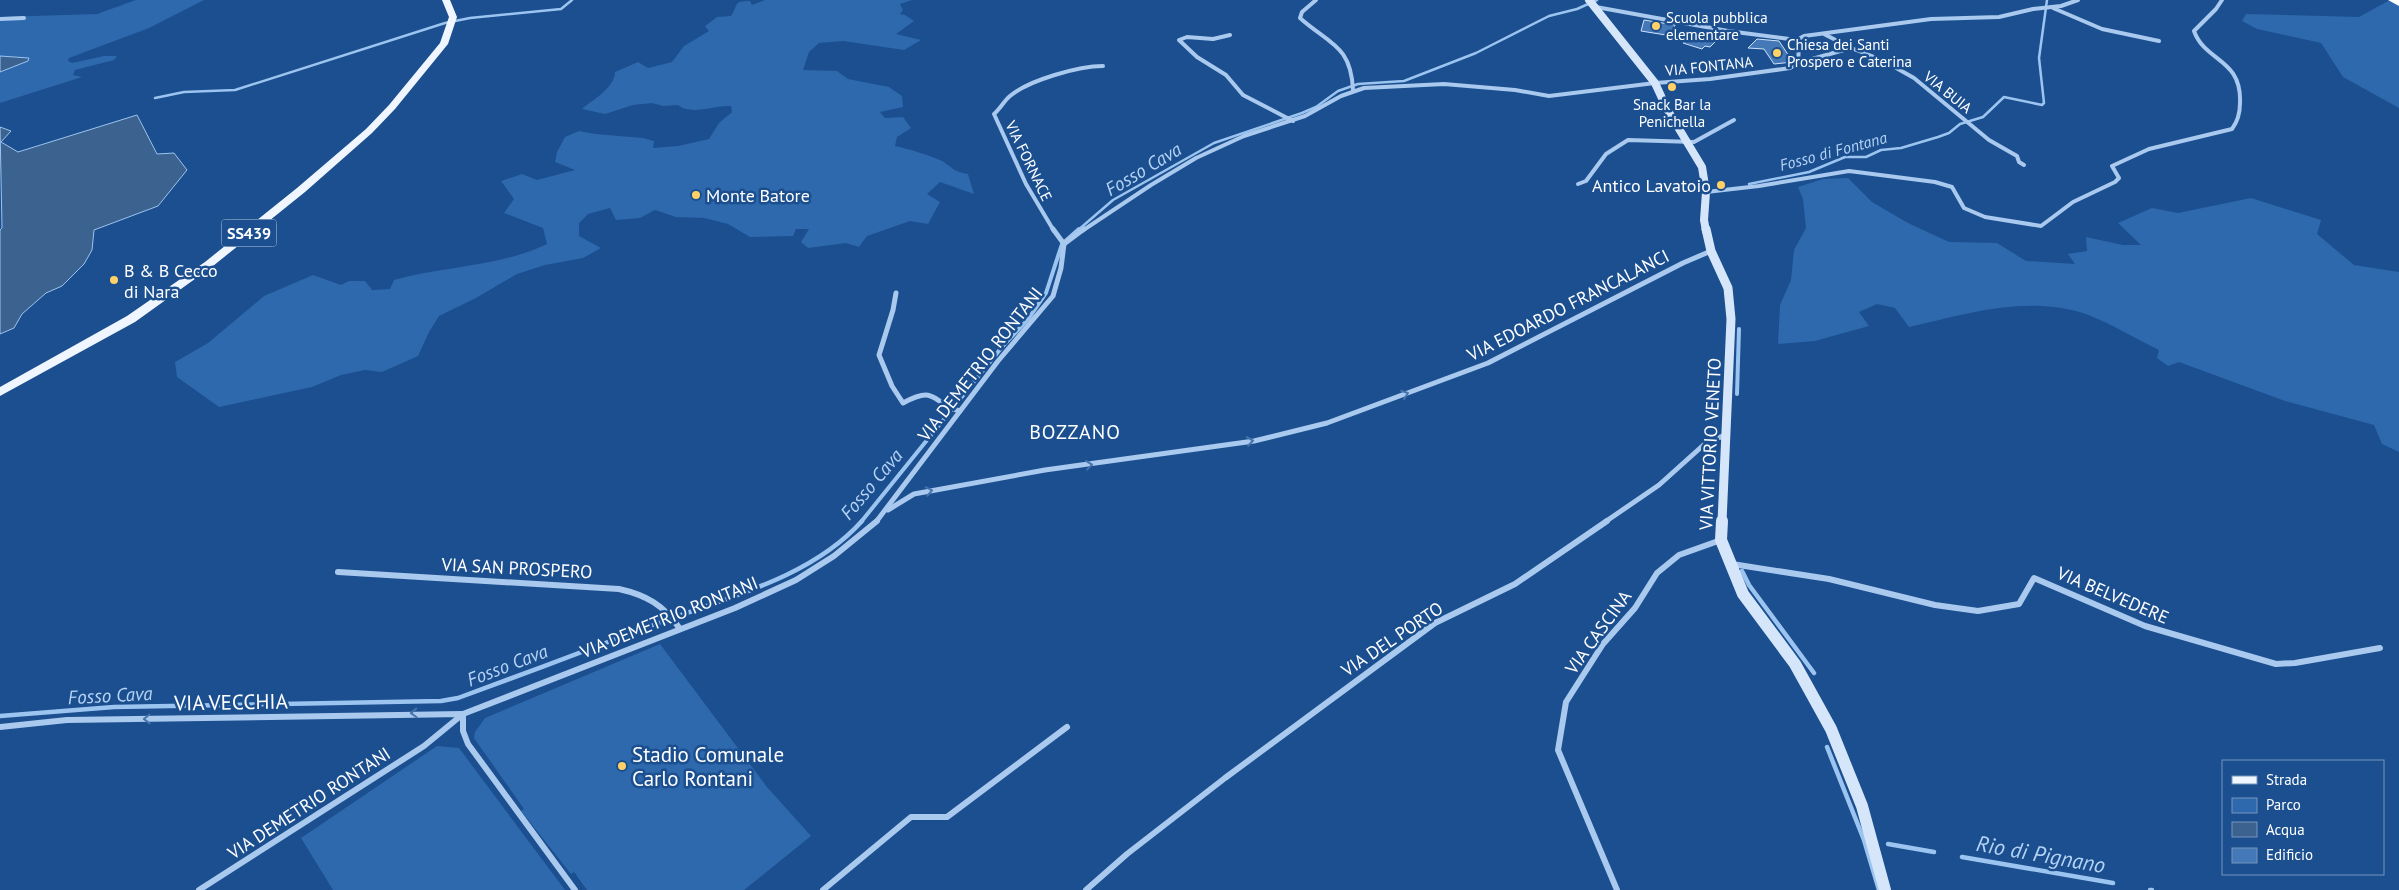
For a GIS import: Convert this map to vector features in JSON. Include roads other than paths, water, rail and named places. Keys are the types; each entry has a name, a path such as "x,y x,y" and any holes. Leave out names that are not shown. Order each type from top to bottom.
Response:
{"highway":[{"path":"2393,0 2399,3"}],"main road":[{"name":"SS439","path":"0,392 131,319 209,264 329,167 392,108 444,44 453,21 446,0"}],"street":[{"path":"1316,0 1302,12 1300,18 1308,27 1344,51 1353,87"},
{"path":"1592,3 1728,31 1796,40 1804,36 1823,33 1931,19 1999,18 2041,8 2051,8 2078,0"},
{"path":"1706,192 1759,186 1848,171 1878,174 1934,182 1952,187 1964,208 1998,220 2041,226 2058,216 2071,203 2113,185 2119,178 2112,166 2150,149 2232,129 2238,121 2242,94 2237,75 2197,38 2194,31 2199,23 2210,16 2222,0"},
{"name":"VIA VITTORIO VENETO","path":"1592,3 1655,83 1667,109 1702,167 1706,192 1704,220 1711,251 1728,288 1731,319 1721,540 1743,594 1795,664 1830,729 1862,806 1885,890"},
{"path":"2051,8 2102,29 2160,41"},
{"path":"0,19 24,18"},
{"name":"VIA BUIA","path":"1823,33 1851,48 1882,60 1914,78 1989,140 2010,150 2017,156 2019,162 2024,165"},
{"path":"1230,35 1216,39 1191,36 1183,37 1179,40 1182,45 1197,57 1226,75 1243,95 1292,120"},
{"path":"1796,40 1799,45 1798,63"},
{"name":"VIA FONTANA","path":"1655,83 1710,79 1790,68 1798,63 1851,48"},
{"name":"VIA FORNACE","path":"1063,243 1045,219 1020,175 998,128 994,114 1004,106 1010,95 1028,86 1091,66 1103,66"},
{"path":"1063,243 1138,192 1195,160 1244,136 1315,112 1353,87 1444,84 1515,90 1549,96 1655,83"},
{"path":"1578,184 1586,181 1606,154 1628,140 1689,143 1708,136 1734,120"},
{"name":"VIA DEMETRIO RONTANI","path":"199,890 424,746 463,714 736,608 796,580 834,556 873,525 885,511 960,411 1053,296 1061,268 1063,243"},
{"name":"VIA EDOARDO FRANCALANCI","path":"885,511 914,494 1045,470 1254,441 1327,423 1488,364 1670,269 1711,251"},
{"path":"896,293 890,325 879,356 887,371 892,393 903,403 918,395 930,394 960,411"},
{"name":"VIA DEL PORTO","path":"1086,890 1127,854 1225,778 1435,624 1515,584 1659,484 1708,441 1727,435"},
{"name":"VIA CASCINA","path":"1617,890 1558,750 1566,702 1603,644 1635,608 1657,573 1679,555 1708,543 1721,540"},
{"name":"VIA BELVEDERE","path":"1729,563 1829,578 1936,605 1978,611 2019,604 2034,578 2087,602 2162,632 2276,664 2295,663 2380,648"},
{"name":"VIA SAN PROSPERO","path":"338,572 607,587 635,591 667,609 680,629"},
{"path":"463,714 463,731 468,744 575,890"},
{"name":"VIA VECCHIA","path":"0,727 67,720 463,714"},
{"path":"822,890 911,817 947,817 1067,727"}],"water":[{"path":"0,56 29,58 28,61 0,72"},
{"path":"137,115 157,154 174,153 187,170 158,206 94,230 92,250 84,264 62,286 46,293 22,314 14,328 0,334 0,230 2,228 0,127 11,131 1,142 18,152"}],"waterway":[{"path":"155,98 184,92 235,90 445,23 470,18 561,9 572,0"},
{"name":"Fosso Cava","path":"1077,231 1113,200 1214,143 1302,113 1316,107 1338,91 1358,84 1404,81 1476,53 1549,16 1577,9 1597,0"},
{"name":"Fosso di Fontana","path":"1749,184 1809,172 1845,157 1866,157 1881,150 1901,148 1938,137 1949,133 1960,124 1983,117 2004,97 2042,105 2044,103 2039,58 2047,0"},
{"name":"Fosso Cava","path":"861,522 1002,347 1029,318 1046,293 1062,244 1079,229"},
{"name":"Fosso di Fontana","path":"1737,394 1739,329"},
{"name":"Fosso Cava","path":"0,716 114,707 441,701 458,698 768,583 819,557 842,540 861,522"},
{"name":"Fosso di Fontana","path":"1742,571 1749,585 1814,673"},
{"name":"Fosso di Fontana","path":"1827,747 1864,840 1879,890"},
{"name":"Rio di Pignano","path":"1888,844 1934,852"},
{"name":"Rio di Pignano","path":"1962,857 2113,883"}],"place":[{"name":"Scuola pubblica elementare","path":"1656,26"},
{"name":"Chiesa dei Santi Prospero e Caterina","path":"1777,53"},
{"name":"Snack Bar la Penichella","path":"1672,87"},
{"name":"Antico Lavatoio","path":"1721,185"},
{"name":"Monte Batore","path":"696,195"},
{"name":"B & B Cecco di Nara","path":"114,280"},
{"name":"Stadio Comunale Carlo Rontani","path":"622,766"}],"district":[{"name":"BOZZANO","path":"1075,432"}]}
